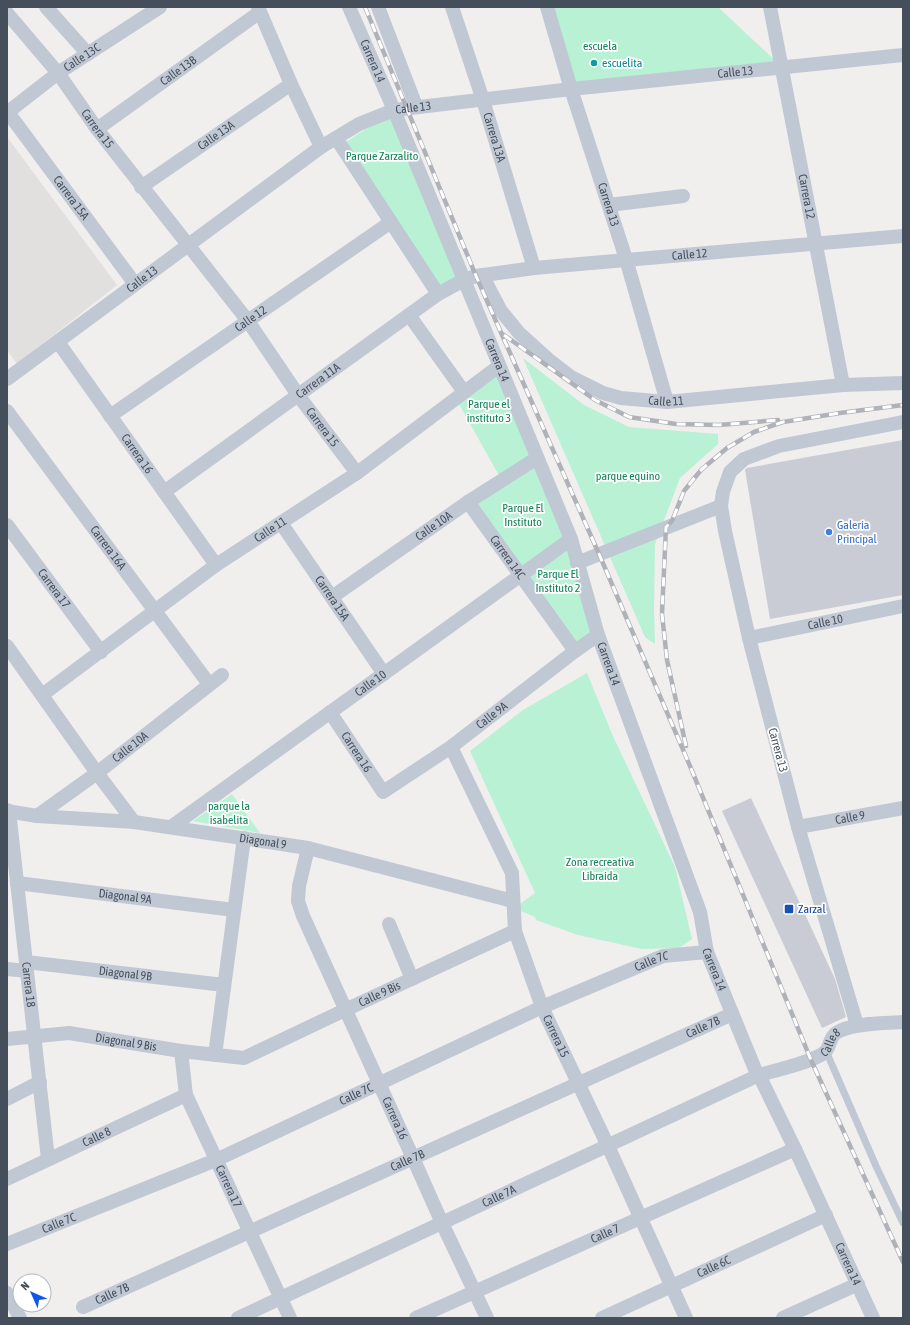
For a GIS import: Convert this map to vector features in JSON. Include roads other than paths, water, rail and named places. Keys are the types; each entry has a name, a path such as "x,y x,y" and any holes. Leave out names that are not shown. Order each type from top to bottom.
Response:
{"street":[{"path":"46,7 88,54"},
{"name":"Calle 13C","path":"7,112 58,73 88,54 144,11 160,7"},
{"name":"Carrera 14","path":"349,7 394,110 474,277 499,366 571,540 598,635 700,912 707,952 757,1074 759,1075 795,1149 873,1318"},
{"name":"Carrera 14","path":"378,7 416,106"},
{"name":"Carrera 13A","path":"452,7 483,100 534,268"},
{"name":"Carrera 13","path":"547,7 571,89 626,259 667,402"},
{"name":"Carrera 12","path":"770,7 842,385"},
{"path":"259,9 291,84 321,148"},
{"name":"Calle 13B","path":"97,130 259,9"},
{"name":"Carrera 15","path":"7,13 58,73 97,130 248,321 298,395 357,473"},
{"name":"Calle 13","path":"9,375 58,342 187,245 321,148 360,124 394,110 416,106 483,100 571,89 903,55"},
{"name":"Calle 13A","path":"141,186 291,84"},
{"name":"Carrera 15A","path":"7,112 135,284"},
{"path":"336,138 438,294"},
{"path":"609,205 683,196"},
{"name":"Calle 12","path":"110,416 391,222"},
{"name":"Calle 12","path":"474,277 534,268 626,259 903,236"},
{"name":"Carrera 11A","path":"164,492 438,294 474,277"},
{"name":"Calle 11","path":"474,277 510,323 549,360 571,377 603,393 626,399 667,402 842,385 903,383"},
{"path":"409,315 464,392"},
{"name":"Carrera 16","path":"58,342 216,566"},
{"name":"Calle 11","path":"42,695 216,566 357,473 499,366"},
{"name":"Carrera 16A","path":"7,411 156,610 209,684"},
{"name":"Carrera 13","path":"857,1025 798,827 749,638 725,531 721,506 723,492 730,472 744,459 780,446 903,422"},
{"name":"Calle 10A","path":"332,597 468,502 537,458"},
{"name":"Carrera 14C","path":"468,502 575,651"},
{"path":"577,563 721,506"},
{"name":"Carrera 15A","path":"281,523 384,674"},
{"name":"Carrera 17","path":"7,525 100,652"},
{"name":"Calle 10","path":"171,827 571,540"},
{"name":"Calle 10","path":"749,638 903,606"},
{"name":"Calle 9A","path":"383,792 451,747 575,651 598,635"},
{"path":"7,646 97,773 134,822"},
{"name":"Calle 10A","path":"37,816 97,773 222,675"},
{"name":"Carrera 16","path":"330,712 383,792"},
{"name":"Carrera 15","path":"451,747 512,873 515,931 542,1007 608,1146 686,1318"},
{"name":"Calle 9","path":"798,827 903,808"},
{"name":"Diagonal 9","path":"8,810 37,816 134,822 308,848 513,901"},
{"name":"Carrera 18","path":"8,810 17,883 13,899 27,966 48,1159"},
{"path":"215,1055 244,838"},
{"name":"Carrera 16","path":"308,848 299,886 298,901 303,916 442,1223 487,1318"},
{"name":"Diagonal 9A","path":"17,883 234,910"},
{"path":"389,924 412,979"},
{"name":"Calle 9 Bis","path":"244,1058 515,931"},
{"name":"Calle 7C","path":"7,1244 216,1160 542,1007 663,956 707,952"},
{"name":"Diagonal 9B","path":"7,969 27,966 224,985"},
{"name":"Calle 7B","path":"83,1307 732,1014"},
{"name":"Calle 8","path":"759,1075 811,1060 826,1051 836,1032 857,1025 903,1022"},
{"name":"Diagonal 9 Bis","path":"7,1039 69,1033 181,1051 244,1058"},
{"name":"Carrera 17","path":"181,1051 186,1095 290,1318"},
{"name":"Calle 7A","path":"238,1318 759,1075"},
{"path":"7,1099 40,1082"},
{"name":"Calle 8","path":"7,1179 186,1095"},
{"name":"Calle 7","path":"416,1318 795,1149"},
{"name":"Calle 6C","path":"602,1318 826,1216"},
{"path":"784,1318 858,1284"},
{"path":"7,1295 20,1318"}],"lane":[{"path":"826,1051 876,1166 903,1223"}],"railway":[{"path":"365,7 476,276 599,554 690,766 811,1060 903,1262"},
{"path":"504,335 595,400 629,417 676,424 719,425 778,420"},
{"path":"686,746 667,660 662,614 666,527 672,521 684,491 701,470 727,448 754,432 783,422 903,405"}],"place":[{"name":"escuelita","path":"594,63"},
{"name":"Galería Principal","path":"829,532"},
{"name":"Zarzal","path":"789,909"}],"park label":[{"name":"escuela","path":"600,46"},
{"name":"Parque Zarzalito","path":"382,156"},
{"name":"Parque el instituto 3","path":"489,411"},
{"name":"parque equino","path":"628,476"},
{"name":"Parque El Instituto","path":"523,515"},
{"name":"Parque El Instituto 2","path":"558,581"},
{"name":"parque la isabelita","path":"229,813"},
{"name":"Zona recreativa Libraida","path":"600,869"}]}
